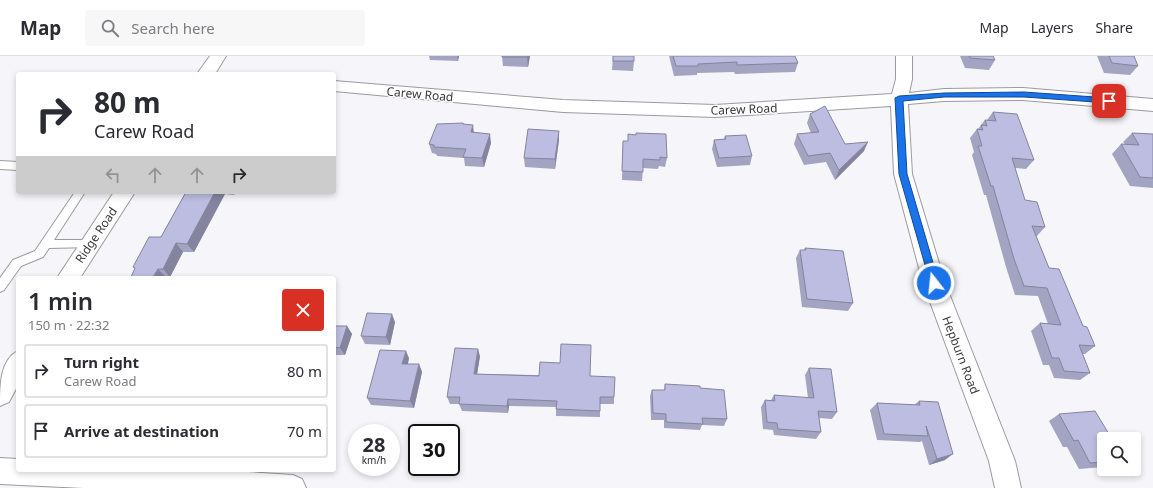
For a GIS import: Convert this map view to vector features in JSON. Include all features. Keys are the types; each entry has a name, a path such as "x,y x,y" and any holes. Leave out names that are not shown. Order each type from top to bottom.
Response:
{"main road":[{"path":"207,72 218,56"},
{"name":"Ridge Road","path":"69,276 123,194"},
{"path":"0,394 16,366"}],"street":[{"name":"Hepburn Road","path":"904,56 904,79 899,98 903,174 934,283 1002,462 1008,488"},
{"name":"Carew Road","path":"336,86 563,106 716,111 861,103 899,98 944,95 1024,94 1153,105"},
{"path":"0,471 16,472"},
{"path":"20,472 161,479 293,488"}],"lane":[{"path":"0,165 16,166"},
{"path":"0,287 17,263 39,254 79,194"},
{"path":"46,244 89,244"}],"building":[{"path":"502,56 528,56 502,57"},
{"path":"613,56 634,56 634,61 613,61"},
{"path":"673,56 795,56 798,63 737,65 737,62 698,64 698,66 676,66"},
{"path":"969,56 993,56 995,60 970,58"},
{"path":"1109,56 1134,56 1138,66 1112,63"},
{"path":"825,106 845,144 868,142 839,170 830,153 808,156 797,134 819,132 810,114"},
{"path":"993,112 1017,114 1034,160 1012,158 1025,200 1037,202 1045,227 1032,226 1049,268 1059,269 1083,326 1087,327 1095,346 1079,345 1090,373 1064,371 1059,358 1052,358 1040,323 1061,325 1047,288 1024,286 1014,259 993,186 991,186 978,146 982,146 977,129 983,130 981,125 987,126 985,120 996,121"},
{"path":"463,123 473,125 471,132 490,134 482,158 463,157 466,149 434,147 434,145 429,144 437,124"},
{"path":"528,129 559,131 555,159 524,158"},
{"path":"636,133 666,134 667,158 660,157 660,160 643,159 643,172 622,171 623,141 628,141 628,134 636,135"},
{"path":"1132,133 1153,134 1153,178 1140,177 1121,144 1139,145"},
{"path":"746,135 752,156 719,158 714,140 726,139 725,136"},
{"path":"185,194 214,194 187,244 176,243 163,269 158,269 154,276 131,276 135,268 133,267 149,237 161,237"},
{"path":"805,248 843,251 853,303 807,299 800,250 806,250"},
{"path":"367,313 392,314 386,337 361,336"},
{"path":"336,326 347,326 340,348 336,347"},
{"path":"561,344 591,345 590,376 615,377 614,397 600,397 600,411 556,409 557,401 508,399 507,406 459,404 460,397 447,397 455,348 478,349 474,374 539,376 540,362 560,363"},
{"path":"380,350 406,351 402,364 419,364 410,401 367,398"},
{"path":"809,368 831,369 837,412 818,411 821,432 778,429 777,423 767,422 765,400 775,401 774,395 814,398"},
{"path":"665,384 700,386 700,388 724,390 727,419 702,418 703,424 666,422 666,414 653,413 652,390 665,390"},
{"path":"919,401 938,402 953,454 937,459 926,426 928,436 884,434 877,403 920,405"},
{"path":"1095,411 1108,432 1097,432 1097,462 1090,463 1078,440 1074,441 1059,414"}],"route":[{"path":"934,283 903,174 899,98 944,95 1024,94 1109,101"}]}
